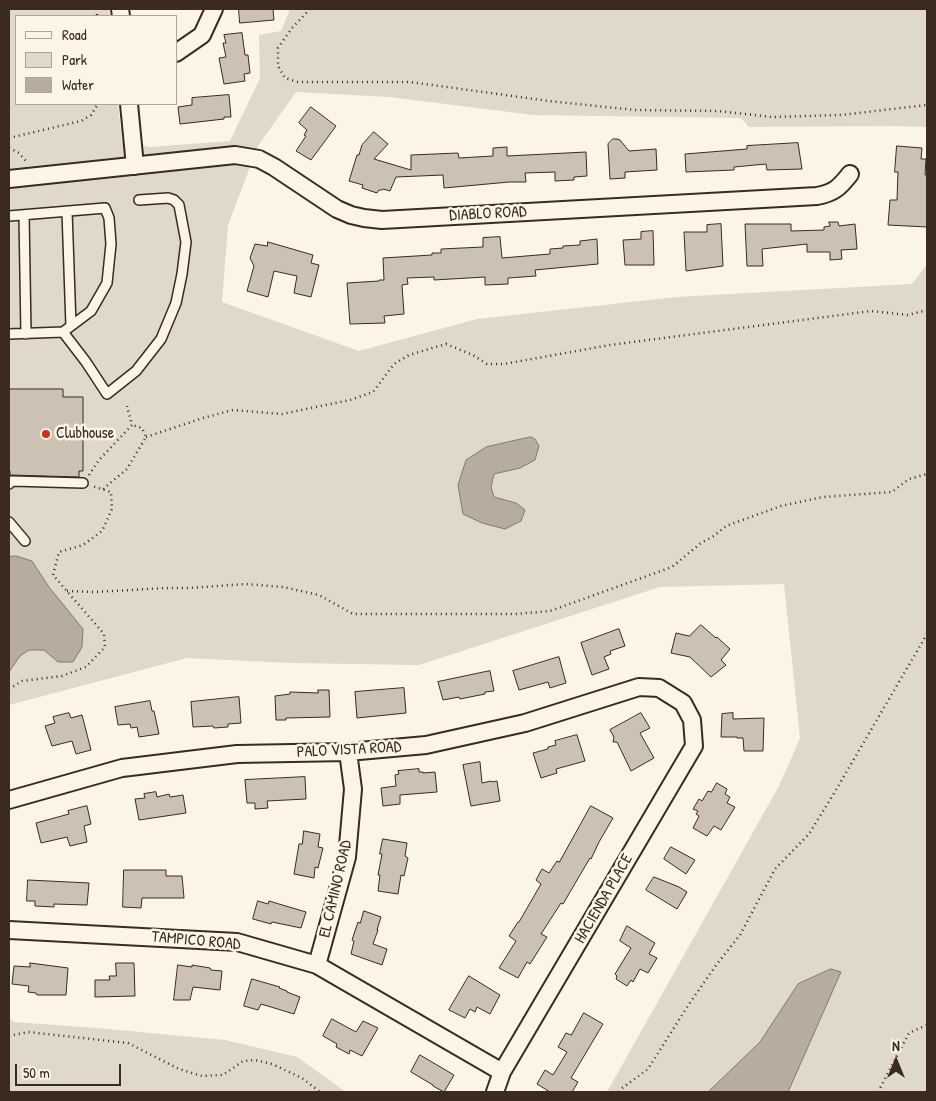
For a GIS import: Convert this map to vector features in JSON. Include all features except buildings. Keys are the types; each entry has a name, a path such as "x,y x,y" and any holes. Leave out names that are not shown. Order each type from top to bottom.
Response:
{"street":[{"path":"178,52 202,35 214,9"},
{"path":"129,105 135,166"},
{"name":"DIABLO ROAD","path":"9,179 235,155 259,159 337,209 358,217 382,220 817,196 829,194 841,185 850,174"},
{"name":"PALO VISTA ROAD","path":"9,800 122,768 237,754 348,752 426,745 526,723 639,687 659,688 683,702"},
{"name":"HACIENDA PLACE","path":"495,1092 502,1072 694,746 692,720 683,702"},
{"name":"EL CAMINO ROAD","path":"317,966 347,857 353,789 348,752"},
{"name":"TAMPICO ROAD","path":"9,930 237,942 317,966 502,1072"}],"lane":[{"path":"67,211 67,329 86,362 108,394 136,371 161,339 176,303 182,274 186,242 179,205 174,200 168,198 140,200"},
{"path":"9,216 105,208 109,218 111,244 108,283 91,310 67,329 9,334"},
{"path":"24,215 26,334"},
{"path":"9,484 12,481 83,484"},
{"path":"9,522 25,541"}],"path":[{"path":"310,9 292,28 278,48 278,66 285,78 298,82 410,82 549,101 625,109 718,111 772,117 841,115 927,105"},
{"path":"9,138 81,120 91,115 97,105"},
{"path":"9,148 19,153 31,166 36,176"},
{"path":"103,489 127,469 146,437 233,410 282,414 350,400 373,392 394,364 409,355 446,344 473,355 487,364 504,364 610,345 862,312 871,311 908,315 927,310"},
{"path":"127,406 132,425"},
{"path":"132,425 142,428 146,437"},
{"path":"9,689 22,682 62,676 86,667 105,647 104,634 53,575 59,552 83,545 102,531 112,509 111,492 83,484 99,460 132,425"},
{"path":"66,592 246,584 283,587 319,595 352,614 515,614 550,611 672,567 726,526 781,506 823,497 892,492 909,479 927,474"},
{"path":"619,1092 648,1069 694,996 740,935 775,869 808,834 833,795 927,634"},
{"path":"878,1092 909,1033 927,1024"},
{"path":"9,1036 28,1032 128,1043 179,1069 202,1076 223,1075 243,1061 255,1060 272,1064 302,1078 320,1092"}],"green space":[{"path":"9,9 109,9 110,15 15,15 15,105 118,105 122,141 150,147 230,141 260,78 259,35 281,31 290,9 927,9 927,127 749,127 741,118 533,115 389,97 296,92 258,146 228,225 222,302 359,351 477,319 677,297 912,284 927,264 927,1092 607,1092 779,786 800,738 784,584 660,587 419,665 290,663 187,658 9,705"},
{"path":"9,1018 14,1022 225,1040 297,1057 346,1092 9,1092"}],"water":[{"path":"531,437 535,439 539,446 535,460 520,468 494,474 491,487 494,497 516,503 525,510 521,521 505,529 482,523 463,514 458,485 466,460 486,447"},
{"path":"16,556 32,561 49,587 83,629 82,647 73,662 58,662 44,650 29,650 20,656 9,672 9,557"},
{"path":"831,969 841,972 788,1092 708,1092 760,1042 798,984"}],"place":[{"name":"Clubhouse","path":"46,434"}]}
